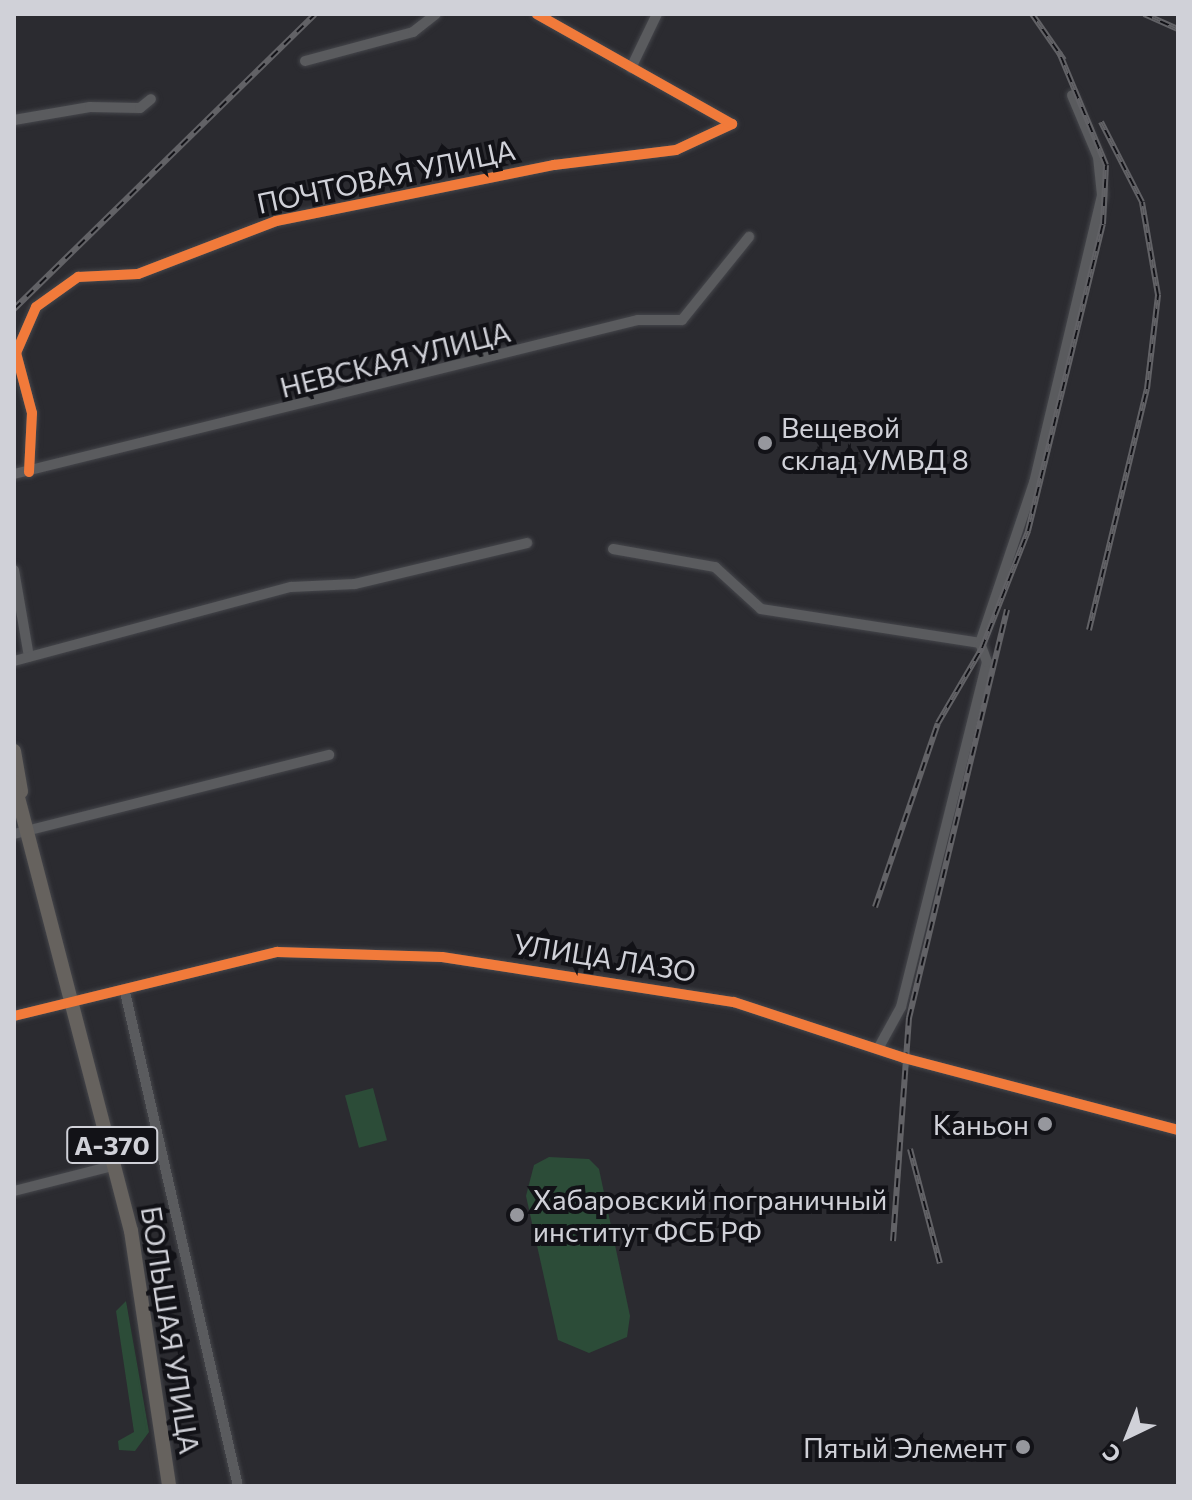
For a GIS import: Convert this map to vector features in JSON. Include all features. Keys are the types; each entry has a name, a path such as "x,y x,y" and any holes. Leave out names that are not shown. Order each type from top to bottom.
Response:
{"highway":[{"name":"БОЛЬШАЯ УЛИЦА","path":"14,751 24,811"},
{"name":"БОЛЬШАЯ УЛИЦА","path":"14,782 76,1001 116,1165 169,1486"}],"street":[{"path":"305,61 413,32 436,14"},
{"path":"537,14 631,68 657,14"},
{"name":"ПОЧТОВАЯ УЛИЦА","path":"29,472 32,413 16,353 43,299 78,277 138,274 291,218 554,165 676,150 716,136 733,120 631,68"},
{"path":"879,1047 901,1007 987,662 980,643 1034,483 1102,195 1098,157 1072,95"},
{"path":"14,120 90,107 140,108 151,99"},
{"name":"НЕВСКАЯ УЛИЦА","path":"15,478 638,320 682,320 749,237"},
{"path":"14,661 291,587 369,581 527,543"},
{"path":"613,549 715,567 761,609 980,643"},
{"path":"14,570 29,657"},
{"path":"14,834 329,755"},
{"name":"УЛИЦА ЛАЗО","path":"14,1016 125,992 277,952 369,951 734,1002 879,1047 1178,1130"},
{"path":"125,992 238,1486"},
{"path":"14,1191 116,1165"}],"green space":[{"path":"373,1088 387,1140 359,1148 345,1096"},
{"path":"549,1157 589,1159 599,1169 630,1316 627,1337 589,1353 558,1340 526,1196 534,1165"},
{"path":"126,1301 149,1432 135,1451 119,1450 118,1441 134,1432 116,1311"}],"railway":[{"path":"14,309 315,14"},
{"path":"1032,14 1064,60"},
{"path":"1144,14 1178,29"},
{"path":"875,907 938,723 982,648 1028,531 1103,224 1106,165 1059,52"},
{"path":"1089,630 1147,389 1158,295 1142,202 1101,122"},
{"path":"893,1241 909,1018 1007,610"},
{"path":"910,1149 940,1263"}],"cycle path":[{"path":"29,472 32,413 16,353 36,307 78,277 138,274 276,221 554,165 676,150 732,124 537,14"},
{"path":"14,1016 277,952 442,957 734,1002 904,1058 1178,1130"}],"place":[{"name":"Вещевой склад УМВД 8","path":"765,443"},
{"name":"Каньон","path":"1045,1124"},
{"name":"Хабаровский пограничный институт ФСБ РФ","path":"517,1215"},
{"name":"Пятый Элемент","path":"1023,1447"}]}
